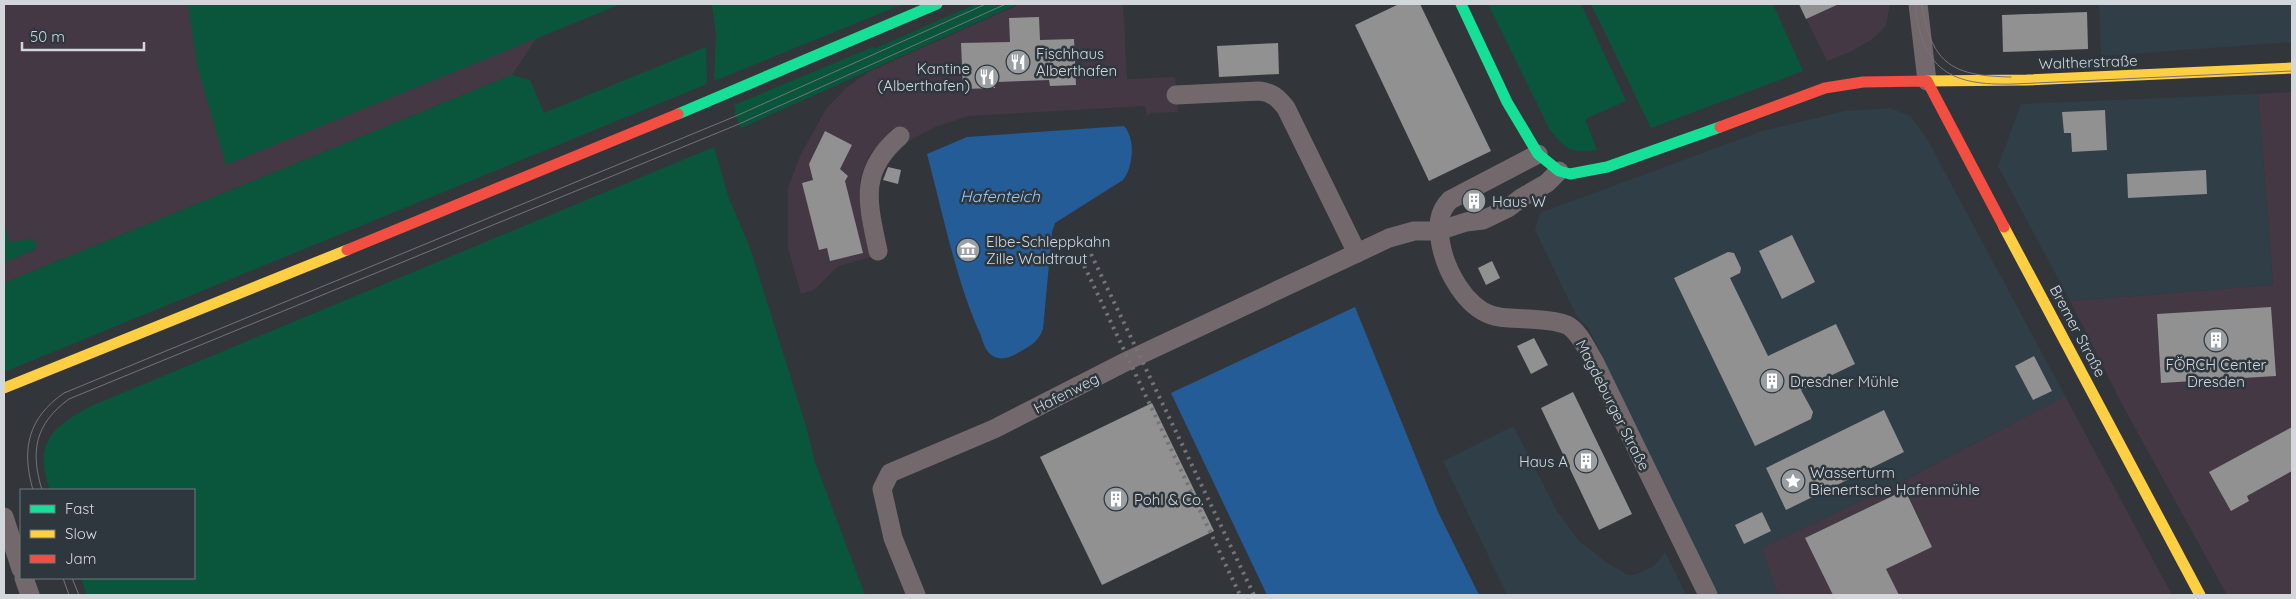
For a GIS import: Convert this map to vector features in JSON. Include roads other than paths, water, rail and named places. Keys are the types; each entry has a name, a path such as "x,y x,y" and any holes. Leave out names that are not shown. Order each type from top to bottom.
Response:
{"main road":[{"path":"5,387 231,298 730,93 937,4"},
{"path":"1461,4 1507,102 1538,154 1559,171"},
{"name":"Waltherstraße","path":"1559,171 1570,174 1607,167 1825,88 1863,82 2027,80 2292,68"},
{"name":"Bremer Straße","path":"1927,81 2200,595"}],"street":[{"path":"1918,4 1927,81"},
{"path":"1176,94 1259,91 1270,92 1279,99 1286,108 1357,253"},
{"path":"878,251 868,204 872,172 883,150 900,136"},
{"name":"Magdeburger Straße","path":"1538,154 1522,165 1450,200 1441,209 1438,231 1443,254 1451,273 1469,300 1481,310 1492,316 1557,322 1568,325 1580,337 1594,361 1708,595"},
{"path":"1438,231 1466,222 1483,220 1508,208 1520,198 1546,183 1559,171"},
{"name":"Hafenweg","path":"916,595 893,538 882,489 890,473 994,429 1135,358 1389,238 1414,231 1438,231"},
{"path":"4,517 20,566"},
{"path":"24,579 30,595"}],"water":[{"name":"Hafenteich","path":"1124,126 1130,138 1132,153 1129,168 1123,180 1055,223 1052,232 1041,334 1032,344 1013,356 1002,358 992,356 984,345 962,287 927,154 967,137"},
{"path":"1355,307 1438,512 1479,595 1267,595 1171,393"}],"tram line":[{"path":"33,489 28,461 30,436 42,413 64,393 736,116 986,4"},
{"path":"42,489 36,463 38,439 42,428 49,418 69,399 739,124 1006,4"},
{"path":"1915,4 1924,45 1933,59 1943,70 1956,77 1973,82 2014,84 2292,71"},
{"path":"1922,6 1932,42 1939,54 1948,63 1960,70 1974,74 2011,77"},
{"path":"63,579 69,595"},
{"path":"72,579 79,595"}],"railway":[{"path":"1091,254 1254,595"},
{"path":"1081,259 1240,595"}],"place":[{"name":"Fischhaus Alberthafen","path":"1018,62"},
{"name":"Kantine (Alberthafen)","path":"987,77"},
{"name":"Haus W","path":"1474,201"},
{"name":"Elbe-Schleppkahn Zille Waldtraut","path":"968,250"},
{"name":"FÖRCH Center Dresden","path":"2216,340"},
{"name":"Dresdner Mühle","path":"1772,381"},
{"name":"Haus A","path":"1586,461"},
{"name":"Wasserturm Bienertsche Hafenmühle","path":"1793,481"},
{"name":"Pohl & Co.","path":"1116,499"}]}
